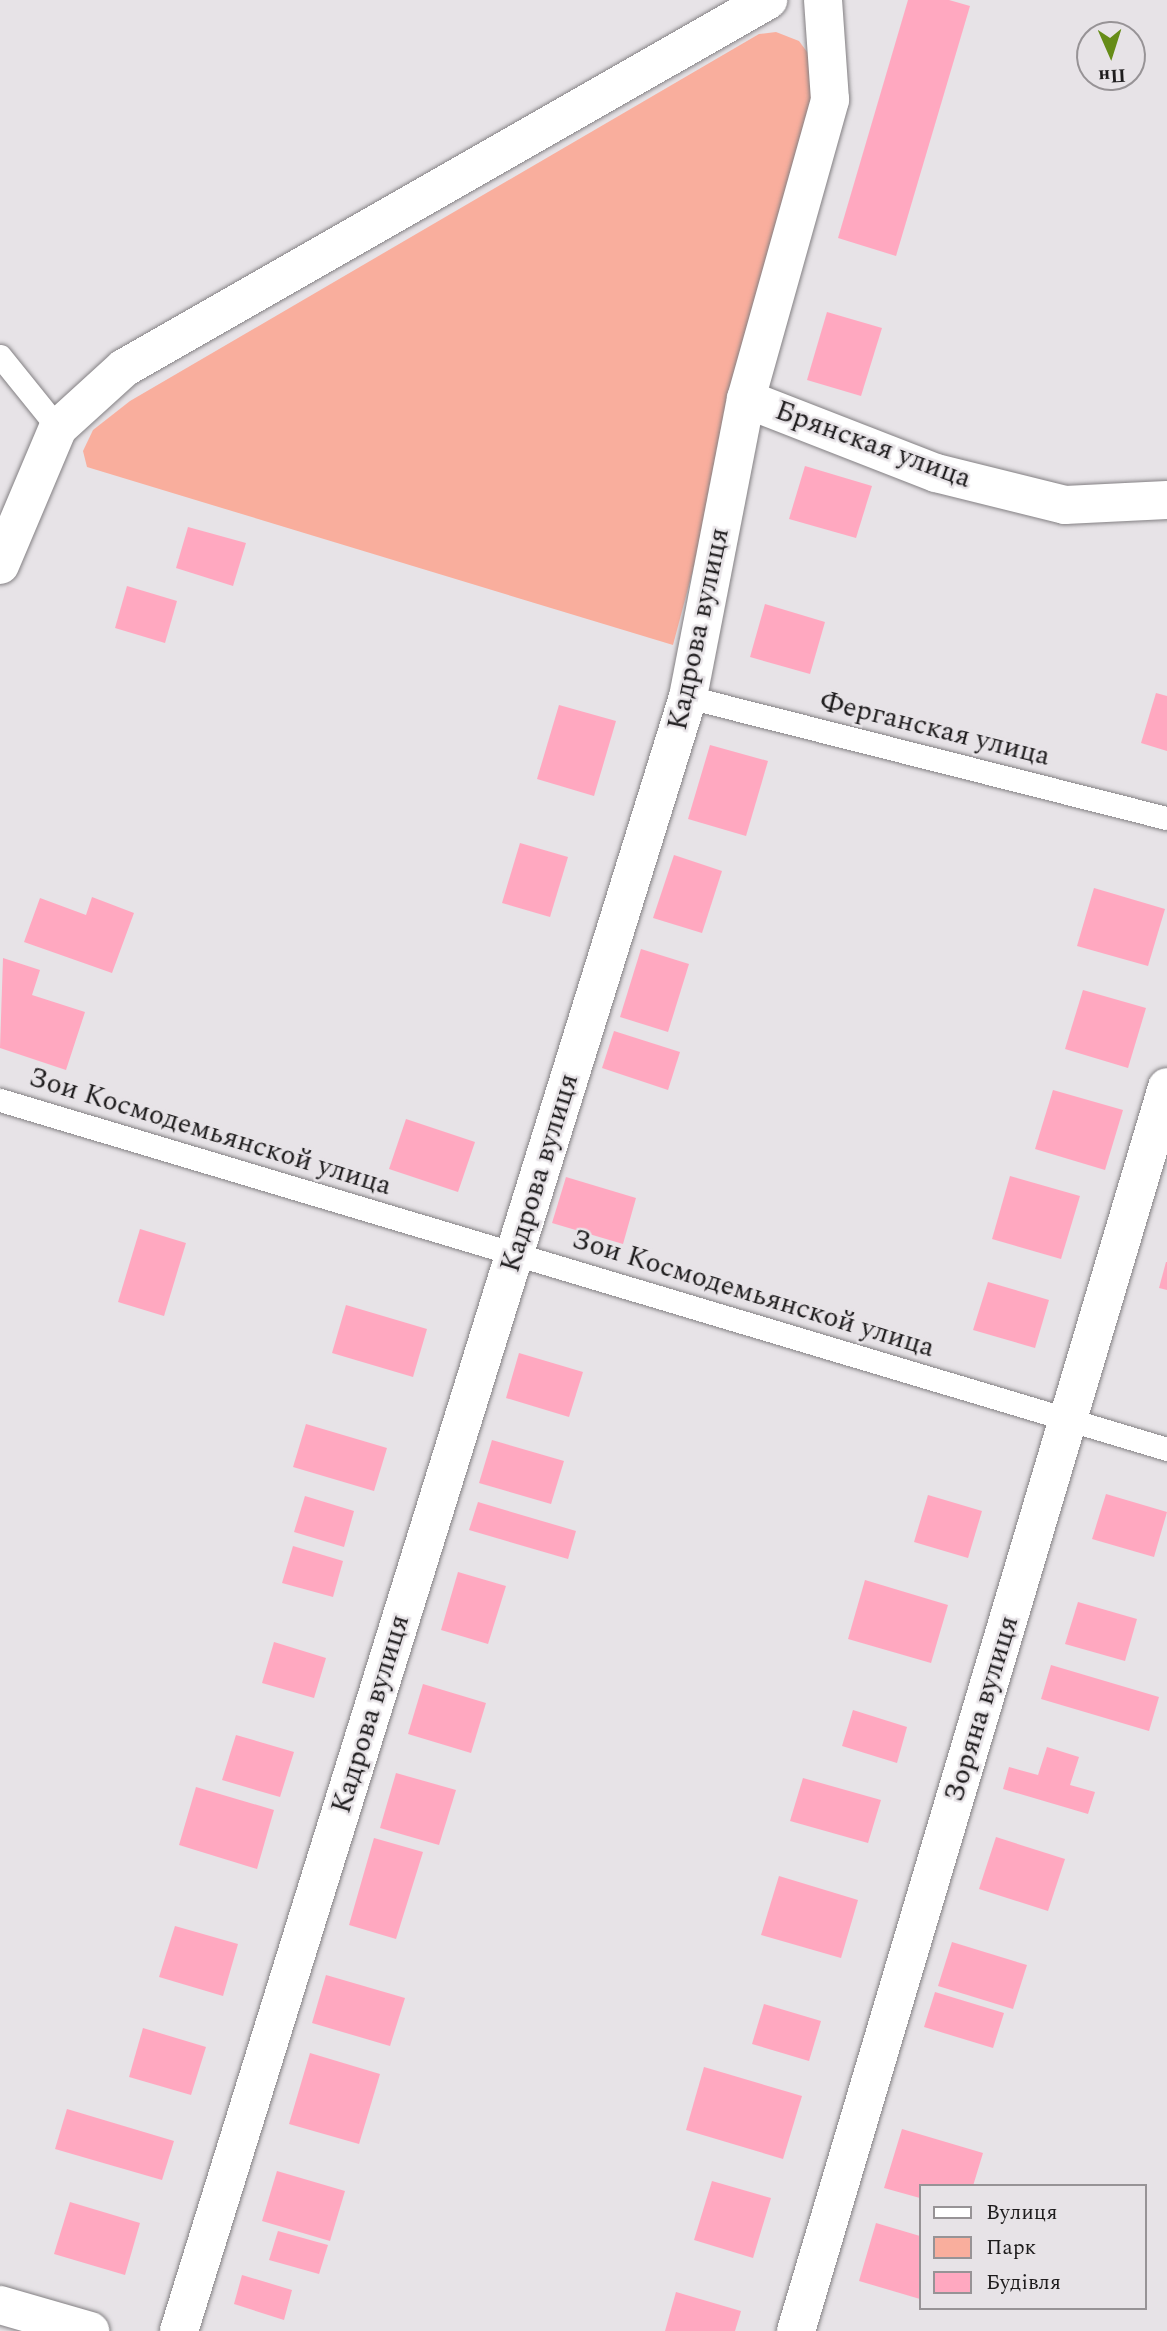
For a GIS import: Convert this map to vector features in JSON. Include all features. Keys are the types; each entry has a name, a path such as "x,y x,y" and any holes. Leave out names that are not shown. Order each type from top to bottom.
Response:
{"street":[{"path":"0,565 58,428 124,368 768,0"},
{"name":"Кадрова вулиця","path":"179,2331 688,696 746,399 830,100 823,0"},
{"name":"Брянская улица","path":"746,399 936,473 1065,505 1167,500"},
{"name":"Зоряна вулиця","path":"796,2331 1167,1087"},
{"path":"0,2305 90,2331"}],"lane":[{"path":"0,356 58,428"},
{"name":"Ферганская улица","path":"688,696 1167,818"},
{"name":"Зои Космодемьянской улица","path":"0,1100 1167,1449"}],"green space":[{"path":"776,32 799,41 813,60 816,107 673,645 87,467 83,451 93,430 130,401 759,34"}],"building":[{"path":"908,0 949,0 970,6 896,256 838,238"},
{"path":"827,312 882,328 861,396 807,380"},
{"path":"805,466 872,486 856,538 789,519"},
{"path":"188,527 246,543 233,586 176,568"},
{"path":"127,586 177,601 165,643 115,628"},
{"path":"765,604 825,622 810,674 750,657"},
{"path":"1156,693 1167,696 1167,751 1141,743"},
{"path":"559,705 616,721 594,796 537,779"},
{"path":"710,745 768,761 746,836 688,819"},
{"path":"520,843 568,857 550,917 502,903"},
{"path":"674,855 722,871 702,933 653,918"},
{"path":"1094,888 1165,909 1148,966 1077,946"},
{"path":"92,897 134,913 112,973 24,942 40,898 86,915"},
{"path":"641,949 689,964 668,1032 620,1017"},
{"path":"3,958 40,970 32,995 85,1012 66,1070 0,1048"},
{"path":"1083,990 1146,1008 1128,1068 1065,1049"},
{"path":"614,1031 680,1052 668,1090 602,1068"},
{"path":"1053,1090 1123,1110 1105,1170 1035,1149"},
{"path":"406,1119 475,1142 458,1192 389,1169"},
{"path":"1010,1176 1080,1196 1061,1259 992,1239"},
{"path":"566,1177 636,1198 623,1244 552,1223"},
{"path":"140,1229 186,1243 164,1316 118,1302"},
{"path":"1167,1262 1167,1290 1159,1288"},
{"path":"988,1282 1049,1300 1035,1348 973,1330"},
{"path":"346,1305 427,1329 413,1377 332,1353"},
{"path":"519,1353 583,1372 569,1417 506,1398"},
{"path":"306,1424 387,1448 374,1491 293,1467"},
{"path":"492,1440 564,1461 551,1504 479,1483"},
{"path":"1106,1494 1167,1512 1154,1557 1092,1539"},
{"path":"928,1495 982,1511 968,1558 914,1542"},
{"path":"305,1496 354,1511 344,1547 294,1532"},
{"path":"478,1502 576,1531 568,1559 469,1530"},
{"path":"293,1546 343,1561 333,1597 282,1583"},
{"path":"458,1572 506,1586 488,1644 441,1630"},
{"path":"865,1580 948,1605 931,1663 848,1639"},
{"path":"1078,1602 1137,1619 1125,1661 1065,1644"},
{"path":"274,1642 326,1658 314,1698 262,1683"},
{"path":"1051,1665 1159,1697 1149,1731 1041,1699"},
{"path":"423,1684 486,1703 471,1753 408,1734"},
{"path":"853,1710 907,1727 897,1763 842,1746"},
{"path":"236,1735 294,1752 280,1797 222,1780"},
{"path":"1047,1747 1079,1757 1070,1785 1095,1792 1088,1814 1003,1789 1009,1767 1038,1775"},
{"path":"396,1773 456,1790 439,1845 380,1828"},
{"path":"803,1778 881,1800 868,1843 790,1821"},
{"path":"196,1787 274,1810 257,1869 179,1845"},
{"path":"996,1837 1065,1859 1048,1911 979,1889"},
{"path":"374,1838 423,1852 396,1939 349,1925"},
{"path":"779,1876 858,1900 841,1958 761,1935"},
{"path":"175,1926 238,1944 223,1996 159,1977"},
{"path":"952,1942 1027,1965 1013,2009 938,1986"},
{"path":"326,1975 405,1998 390,2046 312,2023"},
{"path":"935,1992 1004,2013 993,2048 924,2027"},
{"path":"764,2004 821,2021 809,2061 752,2044"},
{"path":"143,2028 206,2047 191,2095 129,2077"},
{"path":"310,2053 380,2074 359,2144 289,2124"},
{"path":"704,2067 802,2096 783,2159 686,2130"},
{"path":"67,2109 174,2141 162,2180 55,2149"},
{"path":"902,2129 983,2153 974,2184 918,2184 918,2197 884,2188"},
{"path":"277,2171 345,2191 330,2241 262,2221"},
{"path":"712,2181 771,2198 753,2258 694,2240"},
{"path":"70,2202 140,2223 125,2275 54,2254"},
{"path":"876,2223 918,2235 918,2298 859,2281"},
{"path":"278,2231 328,2245 319,2274 269,2260"},
{"path":"242,2275 292,2290 284,2320 234,2304"},
{"path":"676,2292 741,2311 735,2331 665,2331"}]}
